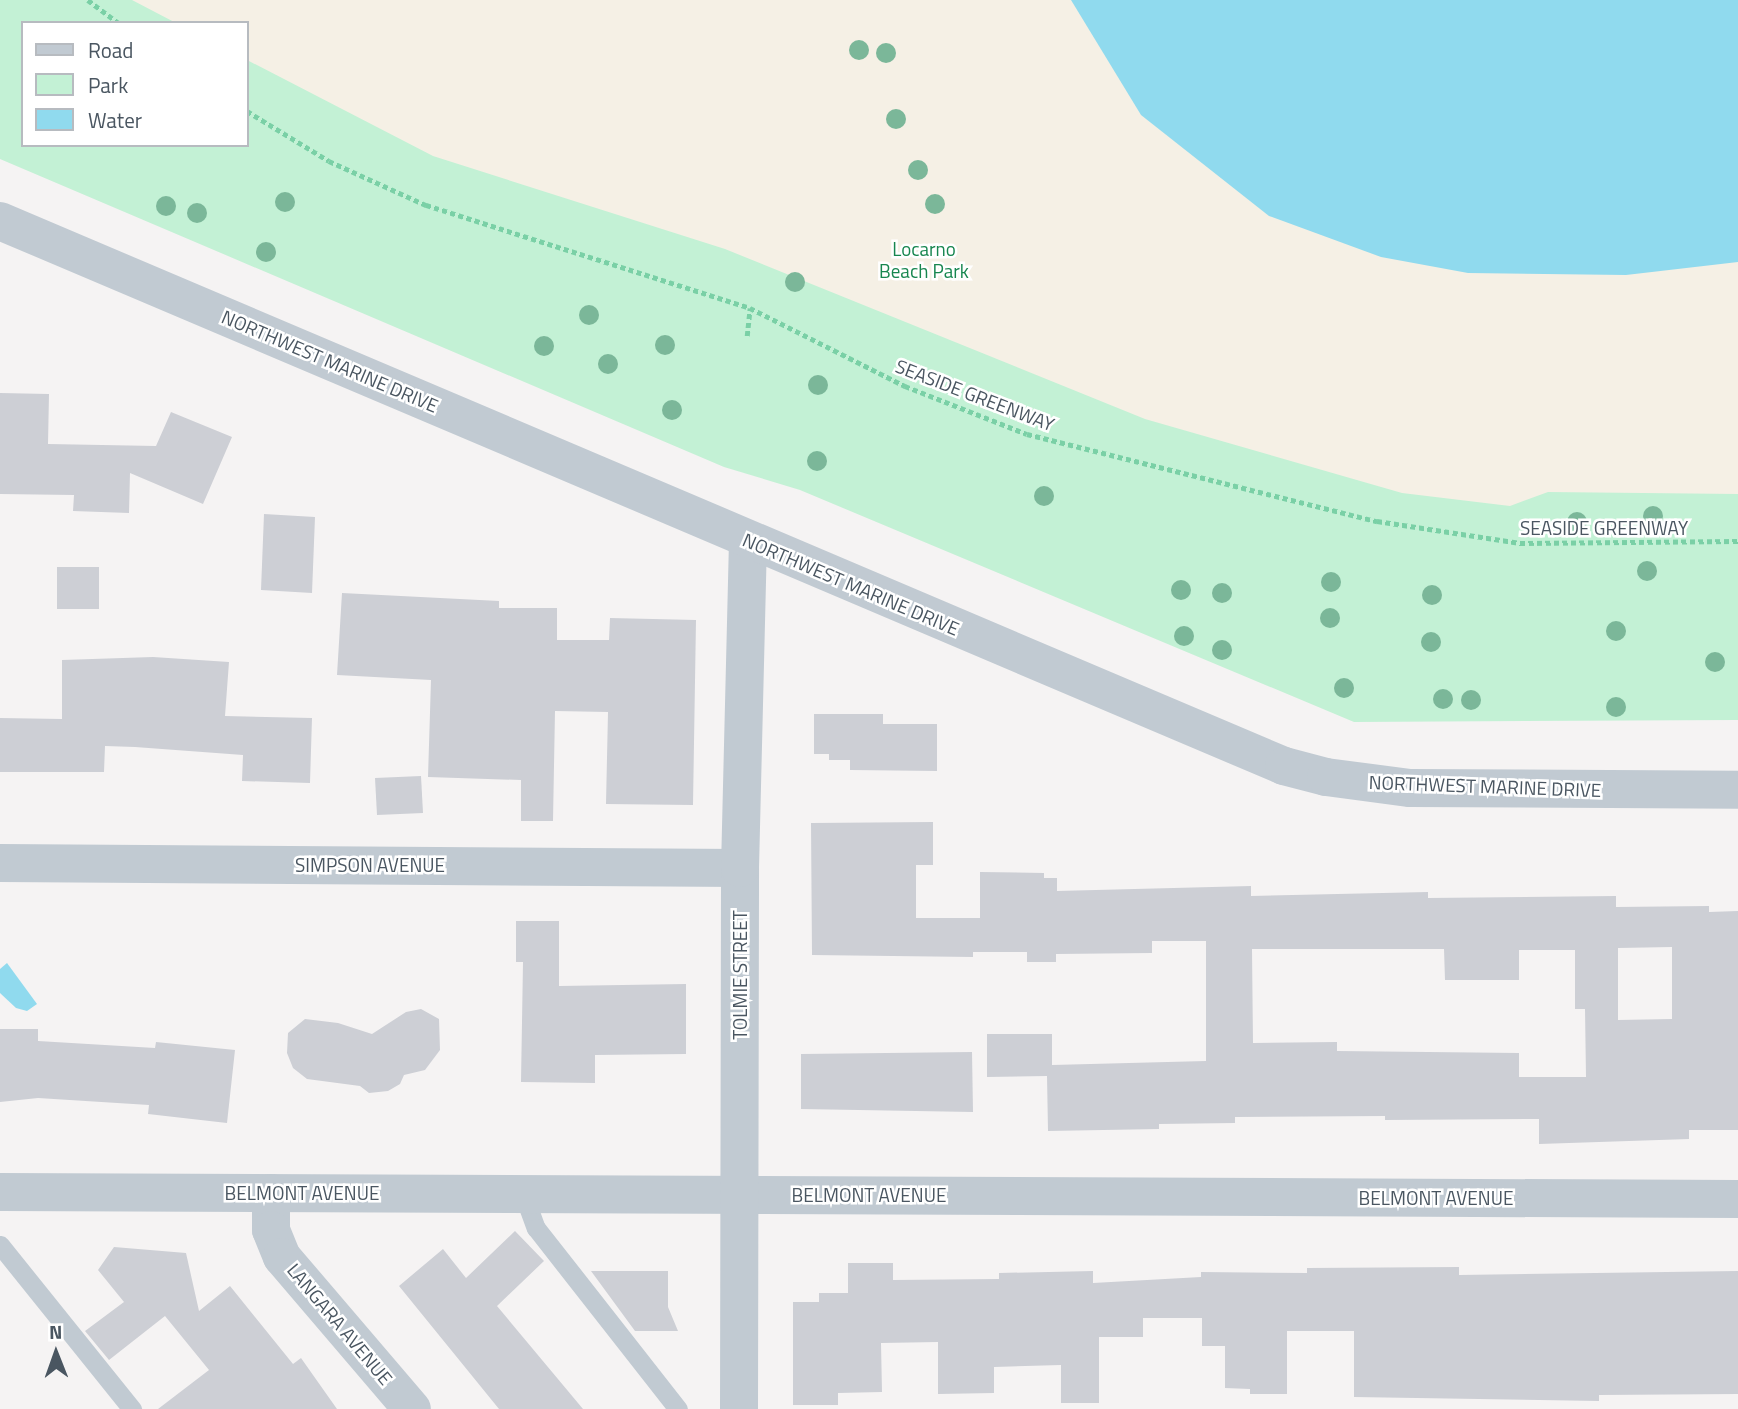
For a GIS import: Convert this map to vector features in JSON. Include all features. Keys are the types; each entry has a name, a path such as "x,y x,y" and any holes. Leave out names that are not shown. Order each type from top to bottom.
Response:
{"street":[{"name":"NORTHWEST MARINE DRIVE","path":"0,221 1229,746 1326,777 1410,788 1738,790"},
{"name":"TOLMIE STREET","path":"739,1409 740,867 748,540"},
{"name":"SIMPSON AVENUE","path":"0,863 740,867"},
{"name":"BELMONT AVENUE","path":"0,1192 1738,1199"},
{"name":"LANGARA AVENUE","path":"271,1193 271,1230 282,1257 412,1409"}],"lane":[{"path":"523,1194 536,1228 678,1409"},
{"path":"0,1245 132,1409"}],"path":[{"path":"88,0 115,21"},
{"name":"SEASIDE GREENWAY","path":"248,112 329,161 426,205 750,308 905,386 1027,434 1377,521 1520,544 1738,541"},
{"path":"747,335 750,308"}],"green space":[{"name":"Locarno Beach Park","path":"0,0 1071,0 1738,262 1738,720 1354,722 800,490 724,467 0,159"}],"sand":[{"path":"132,0 1147,0 1738,178 1738,494 1548,492 1510,506 1402,493 1145,419 725,249 433,156 248,61 248,21 172,21"}],"water":[{"path":"1071,0 1738,0 1738,262 1626,275 1468,273 1381,257 1269,216 1141,115"},
{"path":"7,963 37,1004 27,1011 16,1008 0,993 0,969"}],"building":[{"path":"0,393 49,394 48,444 156,446 171,412 232,437 203,504 130,473 129,513 73,511 74,495 0,494"},
{"path":"264,514 315,517 312,593 261,590"},
{"path":"57,567 99,567 99,609 57,609"},
{"path":"342,593 499,601 499,608 557,608 557,640 609,640 610,618 696,620 693,805 606,804 608,712 555,711 553,821 521,821 521,780 428,777 431,680 337,675"},
{"path":"153,657 229,662 225,716 312,718 310,783 242,781 243,755 135,747 105,746 104,772 0,772 0,718 62,719 62,660"},
{"path":"814,714 883,714 883,724 937,724 937,771 850,770 850,760 829,760 829,754 814,754"},
{"path":"421,776 423,813 377,815 375,778"},
{"path":"933,822 933,865 916,865 916,918 980,918 980,872 1044,873 1044,878 1057,878 1057,891 1251,886 1251,896 1428,892 1428,898 1616,896 1616,907 1709,906 1709,912 1738,911 1738,1130 1689,1130 1689,1139 1539,1144 1539,1119 1385,1120 1385,1116 1235,1117 1235,1123 1159,1124 1159,1129 1048,1131 1047,1076 987,1077 987,1034 1052,1034 1052,1065 1206,1061 1206,941 1152,941 1152,953 1056,954 1056,962 1027,962 1027,952 973,952 973,957 812,955 811,823","holes":["1672,947 1672,1019 1618,1020 1618,948","1252,949 1444,949 1445,980 1519,980 1519,950 1575,950 1575,1009 1585,1009 1586,1077 1519,1077 1519,1053 1337,1051 1337,1042 1253,1043"]},
{"path":"516,921 559,921 559,986 686,984 686,1054 595,1055 595,1083 521,1082 523,962 516,962"},
{"path":"421,1009 439,1019 440,1050 425,1070 404,1075 400,1084 388,1091 369,1093 360,1086 307,1079 293,1068 287,1053 288,1033 305,1019 338,1023 372,1034 406,1012"},
{"path":"0,1029 38,1029 38,1041 155,1048 156,1042 235,1050 227,1123 148,1114 149,1105 38,1098 0,1102"},
{"path":"972,1052 973,1112 801,1109 801,1054"},
{"path":"515,1231 544,1261 497,1306 583,1409 499,1409 399,1286 443,1249 466,1278"},
{"path":"114,1247 186,1253 199,1311 230,1286 293,1364 301,1358 337,1409 158,1409 209,1370 165,1316 109,1360 85,1331 124,1302 98,1270"},
{"path":"848,1263 893,1263 893,1280 999,1279 999,1273 1093,1271 1093,1283 1201,1277 1201,1272 1307,1273 1307,1268 1459,1267 1459,1275 1738,1271 1738,1394 1599,1395 1599,1401 1354,1397 1354,1331 1287,1331 1287,1394 1250,1394 1250,1389 1225,1388 1225,1346 1202,1346 1202,1318 1143,1318 1143,1337 1099,1337 1099,1403 1061,1403 1061,1365 994,1367 994,1393 938,1394 938,1342 881,1343 882,1392 838,1393 838,1405 793,1405 793,1302 819,1302 819,1293 848,1293"},
{"path":"591,1271 668,1271 668,1307 678,1331 635,1331"}]}
